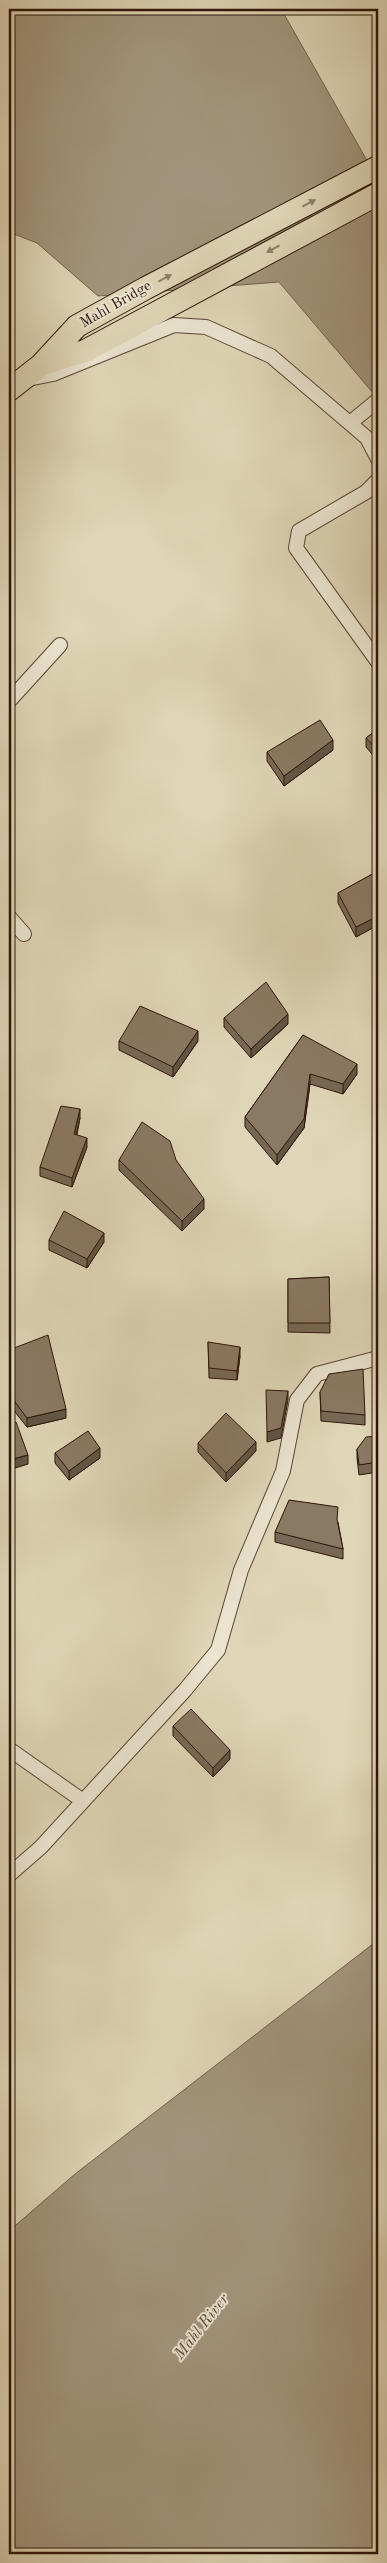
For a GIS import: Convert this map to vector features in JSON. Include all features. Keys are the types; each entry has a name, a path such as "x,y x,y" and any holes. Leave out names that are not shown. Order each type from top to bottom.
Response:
{"main road":[{"name":"Mahl Bridge","path":"41,365 77,326 378,167"},
{"name":"Mahl Bridge","path":"41,365 85,351 378,194"},
{"path":"14,385 41,365"}],"street":[{"path":"14,385 53,374 174,326 206,327 271,356 367,438 378,459"},
{"path":"350,423 374,403"},
{"path":"378,480 366,492 299,531 296,548 378,662"},
{"path":"9,701 60,645"},
{"path":"9,917 24,934"},
{"path":"9,1875 41,1847 185,1690 218,1650 241,1570 283,1471 297,1400 317,1374 378,1358"},
{"path":"9,1749 82,1801"}],"water":[{"path":"9,9 279,9 284,14 378,180 378,399 279,282 98,296 37,243 9,232"},
{"name":"Mahl River","path":"378,1940 378,2554 9,2554 9,2231 75,2174"}],"building":[{"path":"320,720 333,740 284,776 267,752"},
{"path":"378,729 378,751 366,738"},
{"path":"378,871 378,916 356,927 338,893"},
{"path":"266,982 288,1014 251,1049 224,1018"},
{"path":"140,1006 198,1031 173,1067 119,1041"},
{"path":"303,1035 357,1064 343,1084 310,1074 304,1119 277,1155 245,1117"},
{"path":"61,1106 80,1109 74,1134 87,1138 72,1178 40,1167"},
{"path":"142,1122 170,1141 176,1160 204,1199 182,1221 119,1160"},
{"path":"64,1211 104,1233 87,1259 49,1240"},
{"path":"329,1277 330,1323 288,1323 288,1279"},
{"path":"48,1335 66,1409 27,1418 15,1402 9,1374 9,1350"},
{"path":"208,1342 240,1347 237,1371 209,1368"},
{"path":"363,1369 365,1415 321,1411 320,1392 329,1374"},
{"path":"266,1390 288,1391 281,1428 267,1432"},
{"path":"226,1413 256,1442 226,1473 198,1443"},
{"path":"16,1422 28,1455 9,1460 9,1423"},
{"path":"88,1431 100,1448 69,1471 55,1453"},
{"path":"378,1436 378,1462 359,1465 357,1449 366,1437"},
{"path":"289,1500 338,1507 337,1519 343,1549 275,1532"},
{"path":"191,1709 230,1750 213,1768 173,1726"}]}
